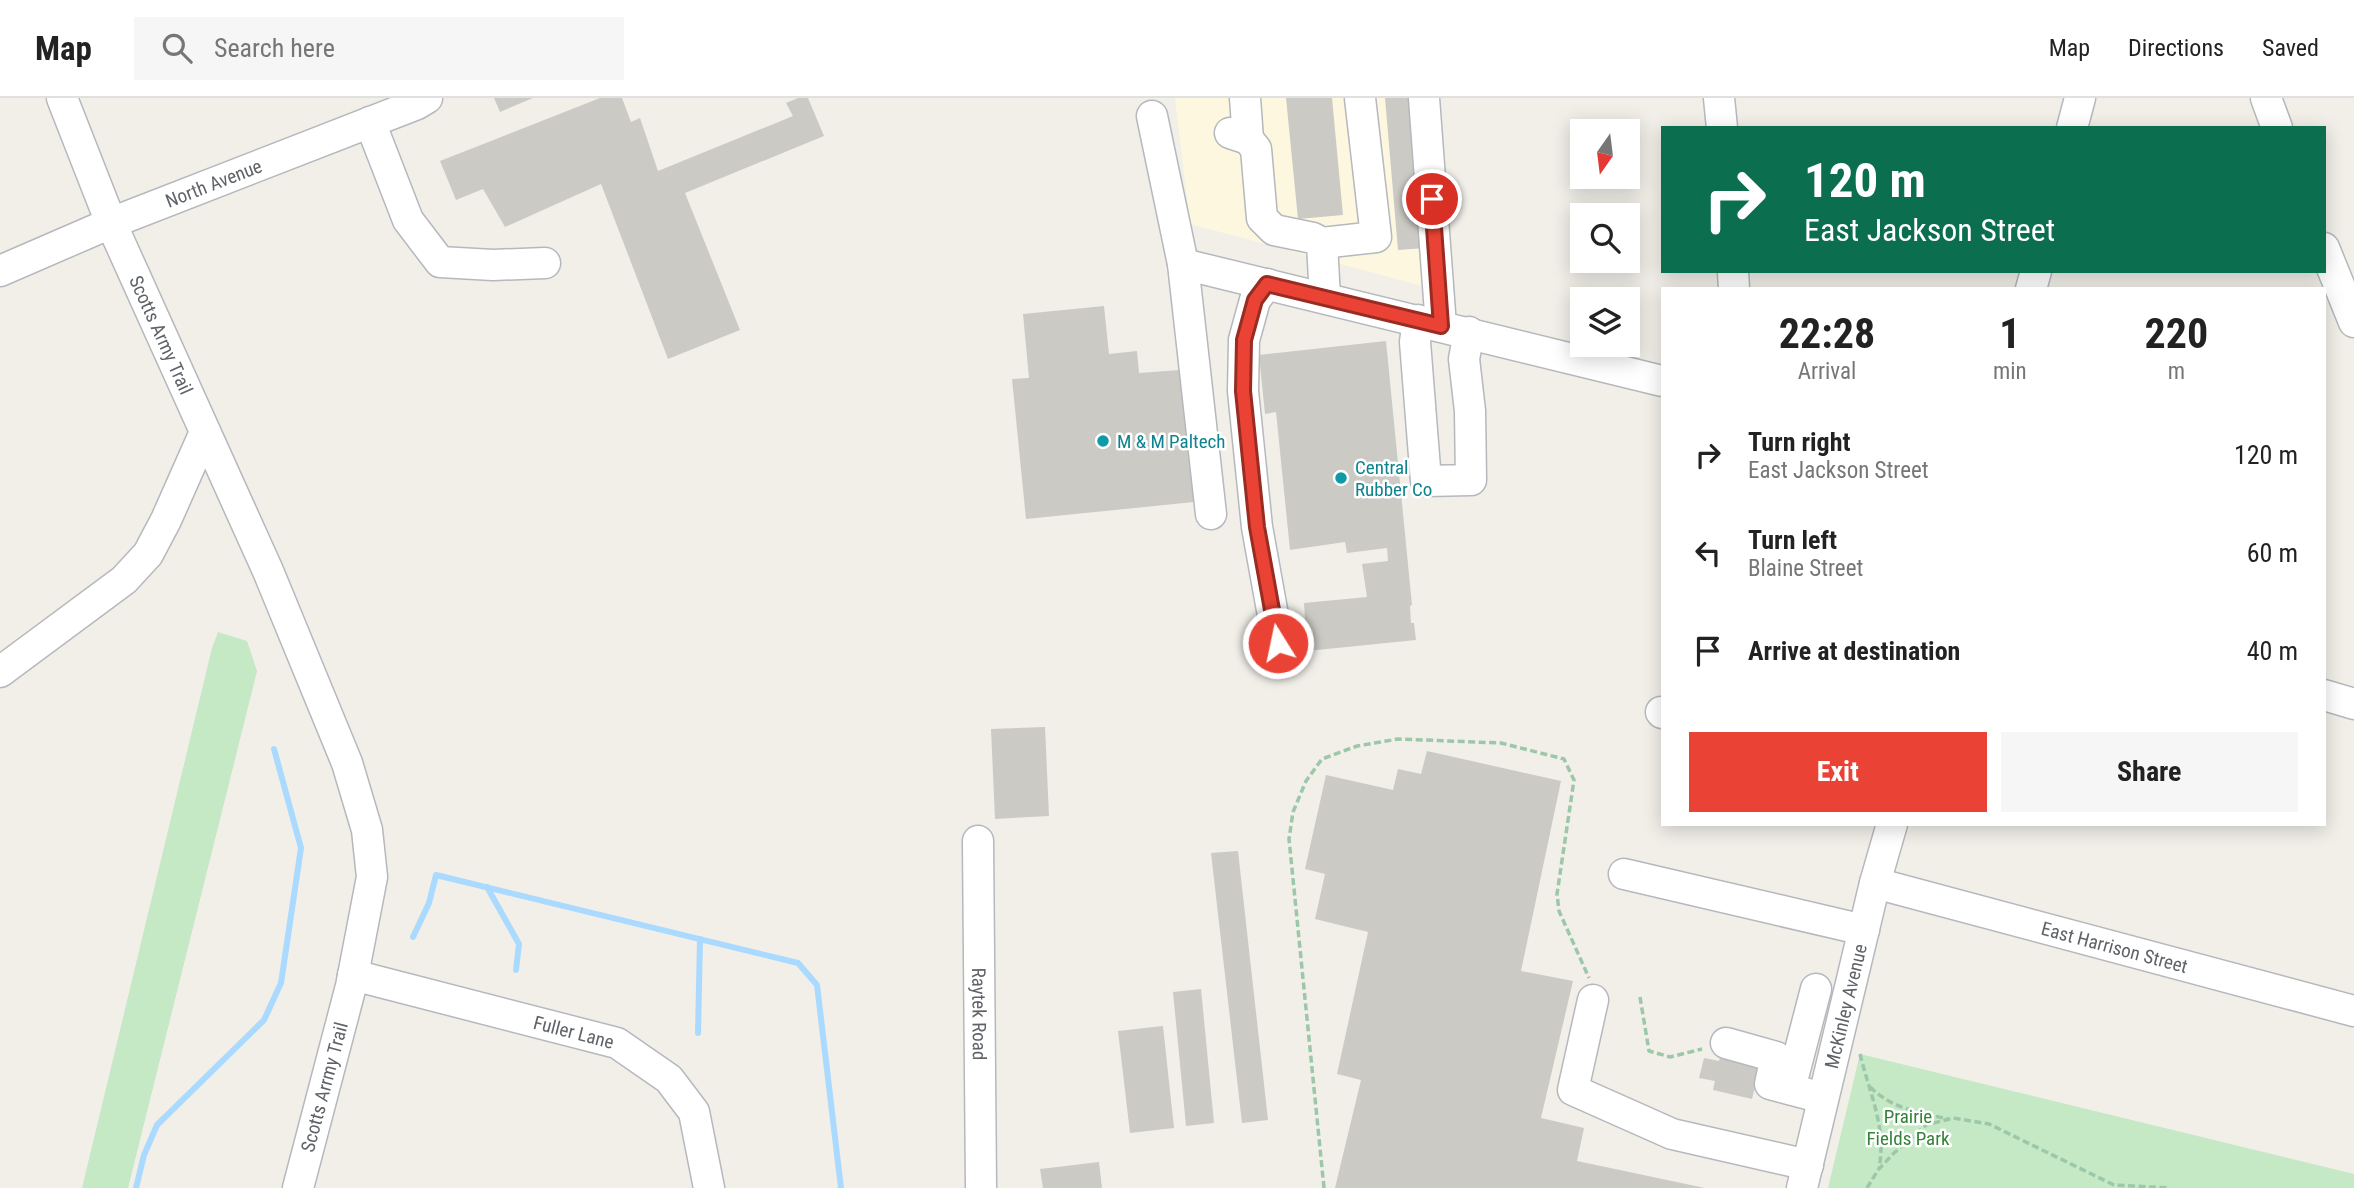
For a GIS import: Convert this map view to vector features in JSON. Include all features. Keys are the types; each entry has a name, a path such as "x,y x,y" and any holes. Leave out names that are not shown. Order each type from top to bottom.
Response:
{"street":[{"name":"Scotts Army Trail","path":"62,98 111,223 268,570 347,763 367,830 372,877 352,981"},
{"name":"North Avenue","path":"0,271 111,223 427,98"},
{"path":"1245,98 1239,136 1256,149 1262,218 1274,230 1313,238 1322,243 1376,237 1360,98"},
{"path":"1424,98 1443,326"},
{"path":"1719,98 1722,126"},
{"path":"2073,126 2080,98"},
{"path":"2266,98 2276,126"},
{"path":"1152,116 1183,264 1212,514"},
{"path":"370,122 408,220 440,262 493,265 545,263"},
{"path":"1322,243 1325,298"},
{"path":"2326,253 2354,322"},
{"path":"1183,264 1661,381"},
{"path":"1267,284 1255,300 1244,340 1243,391 1257,527 1278,643"},
{"path":"0,672 124,580 148,554 205,432"},
{"path":"2326,696 2354,704"},
{"name":"McKinley Avenue","path":"1805,1177 1875,883 1891,826"},
{"name":"Raytek Road","path":"978,841 981,1188"},
{"path":"1624,874 1864,930"},
{"name":"East Harrison Street","path":"1875,883 2354,1012"},
{"name":"Scotts Arrmy Trail","path":"298,1188 352,981"},
{"name":"Fuller Lane","path":"352,981 617,1043 669,1079 694,1112 709,1188"},
{"path":"1790,1089 1816,989"},
{"path":"1593,1000 1573,1090 1672,1134 1805,1177"},
{"path":"1726,1043 1776,1056 1770,1084 1823,1098"}],"path":[{"path":"1324,1188 1289,839 1293,812 1307,781 1322,759 1357,746 1398,739 1501,743 1563,759 1574,780 1557,894 1559,911 1588,973 1593,1000"},
{"path":"1640,997 1649,1052 1670,1057 1726,1043"},
{"path":"1860,1054 1867,1084 1877,1108 1882,1150 1878,1170"},
{"path":"1867,1084 1882,1099 1898,1107 1950,1119 1989,1124 2114,1185 2170,1188"},
{"path":"1867,1188 1878,1170 1926,1125 1950,1119"}],"shaded area":[{"path":"1175,98 1414,98 1430,288 1190,224"}],"green space":[{"path":"218,632 247,641 257,671 128,1188 82,1188 212,648"},
{"name":"Prairie Fields Park","path":"1860,1054 2354,1174 2354,1188 1828,1188"}],"building":[{"path":"494,98 533,98 500,112"},
{"path":"600,98 622,98 631,122 640,118 658,171 793,116 786,103 798,98 808,98 824,136 685,193 740,330 668,359 601,184 505,227 483,189 456,200 440,161"},
{"path":"1286,98 1332,98 1343,215 1298,219"},
{"path":"1385,98 1413,98 1425,248 1398,250"},
{"name":"M & M Paltech","path":"1104,306 1109,354 1137,351 1139,373 1180,370 1194,502 1026,519 1012,379 1029,378 1023,314"},
{"name":"Central Rubber Co","path":"1386,341 1412,605 1411,623 1414,623 1416,640 1307,651 1304,603 1367,597 1362,564 1388,561 1387,548 1347,553 1345,542 1290,550 1276,412 1265,414 1259,355"},
{"path":"1045,727 1049,816 995,819 991,729"},
{"path":"1427,751 1561,781 1521,971 1573,981 1541,1118 1584,1128 1577,1161 1705,1188 1335,1188 1361,1080 1337,1074 1368,932 1315,919 1325,874 1305,869 1326,775 1393,790 1398,769 1421,774"},
{"path":"1238,851 1268,1120 1242,1123 1211,853"},
{"path":"1201,989 1214,1123 1186,1126 1173,992"},
{"path":"1163,1026 1174,1128 1130,1133 1118,1031"},
{"path":"1721,1052 1761,1061 1752,1099 1713,1090 1715,1081 1699,1078 1704,1058 1719,1061"},
{"path":"1099,1162 1102,1188 1043,1188 1040,1169"}],"waterway":[{"path":"136,1188 144,1155 157,1125 264,1020 281,983 301,848 274,749"},
{"path":"413,937 429,903 436,875 798,963 817,985 841,1188"},
{"path":"487,887 519,944 516,970"},
{"path":"698,1033 700,939"}],"place":[{"name":"M & M Paltech","path":"1103,441"},
{"name":"Central Rubber Co","path":"1341,478"}],"route":[{"path":"1278,643 1257,527 1243,391 1244,340 1255,300 1267,284 1441,326 1432,199"}]}
